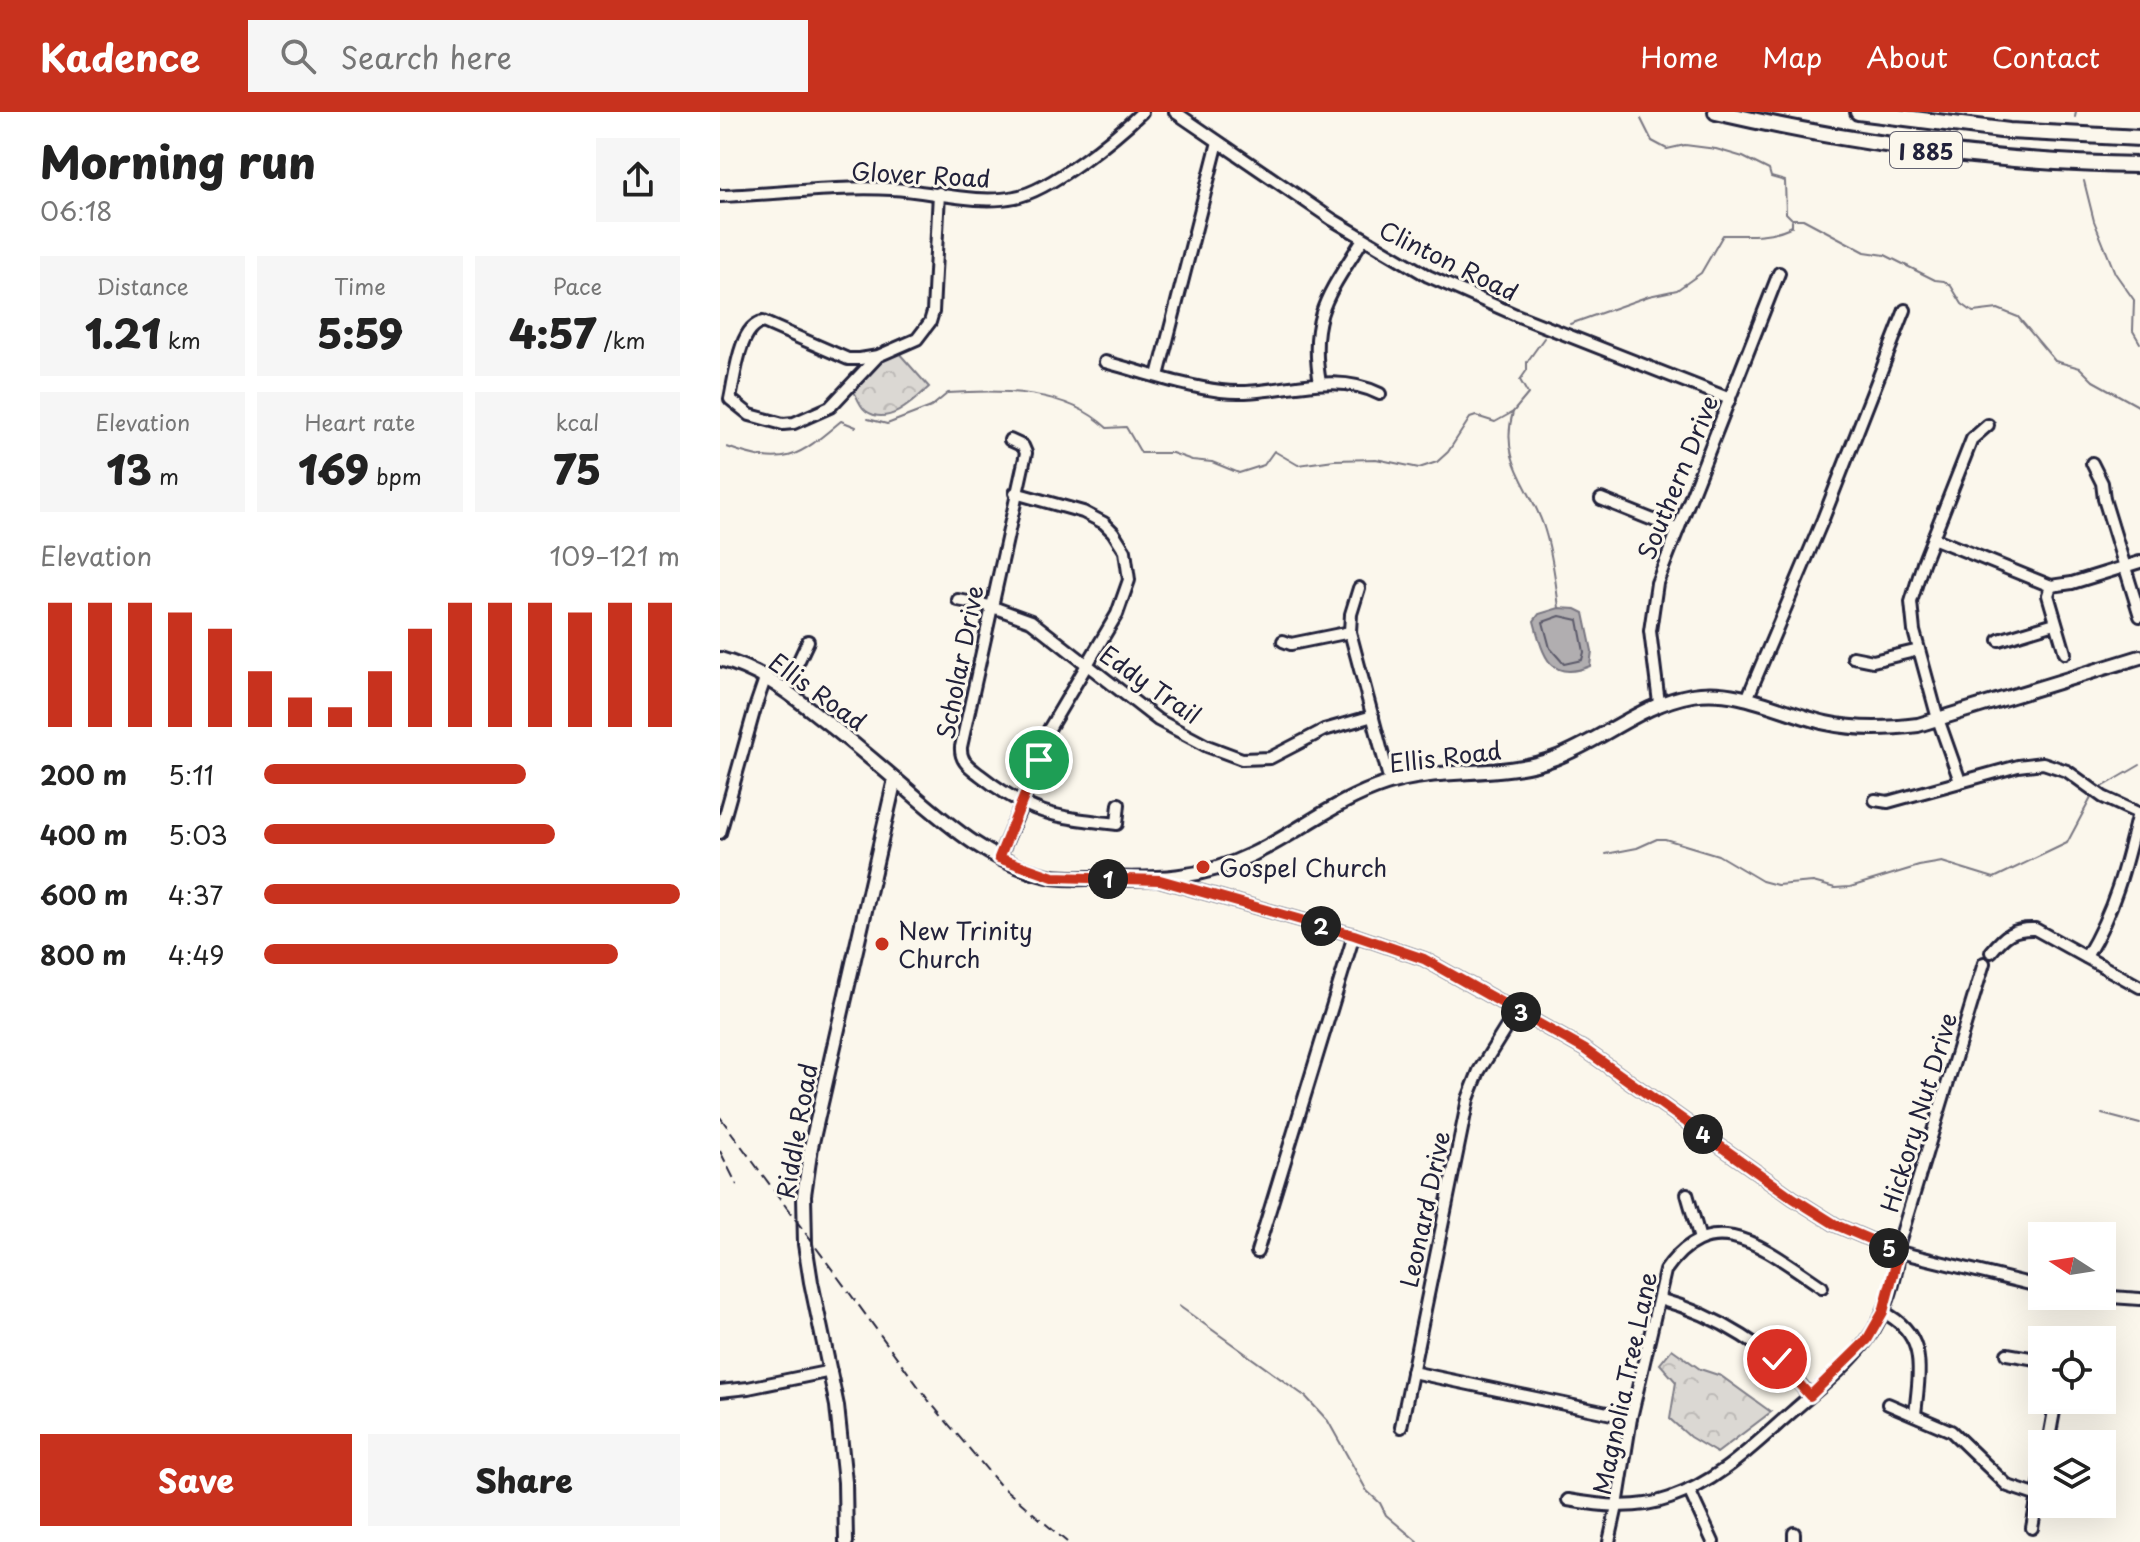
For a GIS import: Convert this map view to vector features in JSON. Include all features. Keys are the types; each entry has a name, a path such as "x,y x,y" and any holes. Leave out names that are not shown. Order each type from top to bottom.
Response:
{"highway":[{"name":"I 885","path":"1716,112 1846,138 1926,150 2047,162 2140,165"},
{"name":"I 885","path":"1858,112 2009,131 2140,138"}],"main road":[{"name":"Ellis Road","path":"720,659 766,676 956,831 999,858 1053,877 1160,880 1201,872 1253,854 1350,797 1390,782 1509,771 1554,759 1659,703 1695,694 1747,699 1824,723 1885,729 1918,725 2140,657"},
{"name":"Riddle Road","path":"846,1542 842,1445 831,1371 808,1263 804,1195 811,1147 895,779"}],"street":[{"name":"Glover Road","path":"720,196 866,189 1003,199 1023,195 1045,185 1142,112"},
{"name":"Clinton Road","path":"1175,112 1363,239 1428,276 1730,399"},
{"path":"1158,376 1218,142"},
{"path":"878,356 830,407 794,423 783,424 750,415 730,399 747,331 754,324 763,322 848,359 878,356 917,339 930,322 935,291 939,193"},
{"path":"1320,383 1315,339 1319,315 1363,239"},
{"name":"Southern Drive","path":"1659,703 1652,655 1651,619 1657,583 1779,273"},
{"path":"1747,699 1823,519 1905,310"},
{"path":"848,359 859,376"},
{"path":"1105,362 1222,391 1265,391 1320,383 1344,383 1369,388 1380,394"},
{"path":"1960,781 1938,719 1919,650 1911,618 1911,602 1972,439 1988,425"},
{"name":"Scholar Drive","path":"1010,440 1023,446 1026,453 990,606 961,754 971,768 1022,805 1045,814 1117,824 1119,804"},
{"path":"2092,463 2102,483 2104,499 2140,616"},
{"path":"999,858 1034,776 1046,734 1117,614 1129,580 1125,551 1109,527 1090,515 1015,493"},
{"path":"1601,499 1678,530"},
{"path":"1933,538 2051,586 2140,562"},
{"path":"2051,586 2048,595 2065,653"},
{"path":"1359,588 1351,614 1350,632 1390,782"},
{"name":"Eddy Trail","path":"958,600 990,606 1031,621 1158,720 1207,746 1242,759 1270,758 1324,730 1373,716"},
{"path":"1999,640 2055,623"},
{"path":"1283,641 1291,644 1350,632"},
{"path":"785,690 808,641"},
{"path":"1853,657 1873,661 1919,650"},
{"path":"720,833 766,676"},
{"path":"1875,800 1888,802 2018,766 2043,763 2067,771 2103,797 2139,814 2125,871 2099,935 2086,957"},
{"path":"1160,880 1354,935 1424,959 1595,1056 1793,1198 1836,1225 1899,1252 2028,1284"},
{"path":"1991,952 2007,935 2019,928 2035,929 2140,987"},
{"path":"1257,1252 1354,935"},
{"name":"Hickory Nut Drive","path":"1568,1500 1617,1506 1647,1505 1689,1490 1735,1461 1810,1396 1867,1340 1883,1312 1899,1243 1984,963"},
{"name":"Leonard Drive","path":"1401,1427 1468,1099 1491,1050 1517,1010"},
{"path":"1687,1194 1700,1239 1718,1235 1736,1236 1822,1287"},
{"name":"Magnolia Tree Lane","path":"1609,1542 1631,1418 1665,1271 1674,1258 1694,1240 1700,1239"},
{"path":"2116,1297 2140,1299"},
{"path":"1659,1299 1681,1304 1709,1318 1777,1359 1810,1396"},
{"path":"1883,1312 1902,1323 1917,1349 1920,1366 1915,1415"},
{"path":"2007,1354 2028,1358"},
{"path":"720,1391 831,1371"},
{"path":"1412,1372 1631,1418"},
{"path":"1888,1404 1951,1431 2008,1486 2028,1493"},
{"path":"1689,1490 1713,1542"},
{"path":"2032,1528 2034,1518"}],"green space":[{"path":"898,352 929,387 900,410 883,416 874,415 864,409 853,389 882,358"},
{"path":"1672,1349 1700,1369 1721,1376 1771,1412 1717,1453 1690,1437 1670,1419 1676,1382 1660,1364"}],"water":[{"path":"1559,608 1584,613 1592,651 1590,666 1565,671 1550,663 1545,655 1534,621 1539,614"}],"waterway":[{"path":"2075,117 2076,112"},
{"path":"1641,119 1652,141 1667,149 1685,145 1716,149 1743,157 1769,170 1771,177 1785,181 1786,213 1791,218"},
{"path":"2084,181 2094,221 2115,273 2134,300 2133,331 2140,343"},
{"path":"1792,219 1803,219 1865,252 1885,255 1935,280 1944,281 1951,286 1962,304 1973,312 1998,309 2018,317 2055,361 2080,368 2093,381 2140,407"},
{"path":"1570,324 1649,296 1677,290 1701,273 1723,235 1776,232 1792,226 1792,221"},
{"path":"868,419 887,424 931,407 948,393 1011,392 1032,394 1072,406 1091,415 1107,428 1126,427 1141,453 1172,453 1192,460 1212,462 1239,473 1264,465 1274,451 1298,465 1376,459 1419,468 1437,462 1448,452 1470,418 1476,416 1495,422 1513,412 1528,394 1520,380 1527,370 1527,362 1544,338"},
{"path":"1513,412 1510,447 1546,534 1559,608"},
{"path":"727,447 777,458 801,451 841,421 856,427"},
{"path":"2099,789 2140,765"},
{"path":"1606,854 1665,839 1718,855 1762,881 1777,885 1813,882 1835,888 1850,887 1942,862 1994,878 2067,843 2092,796"},
{"path":"2102,1114 2140,1124"},
{"path":"1179,1306 1306,1397 1328,1421 1367,1491 1380,1503 1386,1515 1418,1542"}],"railway":[{"path":"720,1117 929,1401 999,1484 1067,1542"},
{"path":"720,1151 737,1185"}],"place":[{"name":"Gospel Church","path":"1203,867"},
{"name":"New Trinity Church","path":"882,944"}],"route":[{"path":"1039,760 999,858 1053,877 1160,880 1354,935 1424,959 1558,1032 1836,1225 1899,1252 1883,1312 1867,1340 1810,1396 1777,1359"}]}
